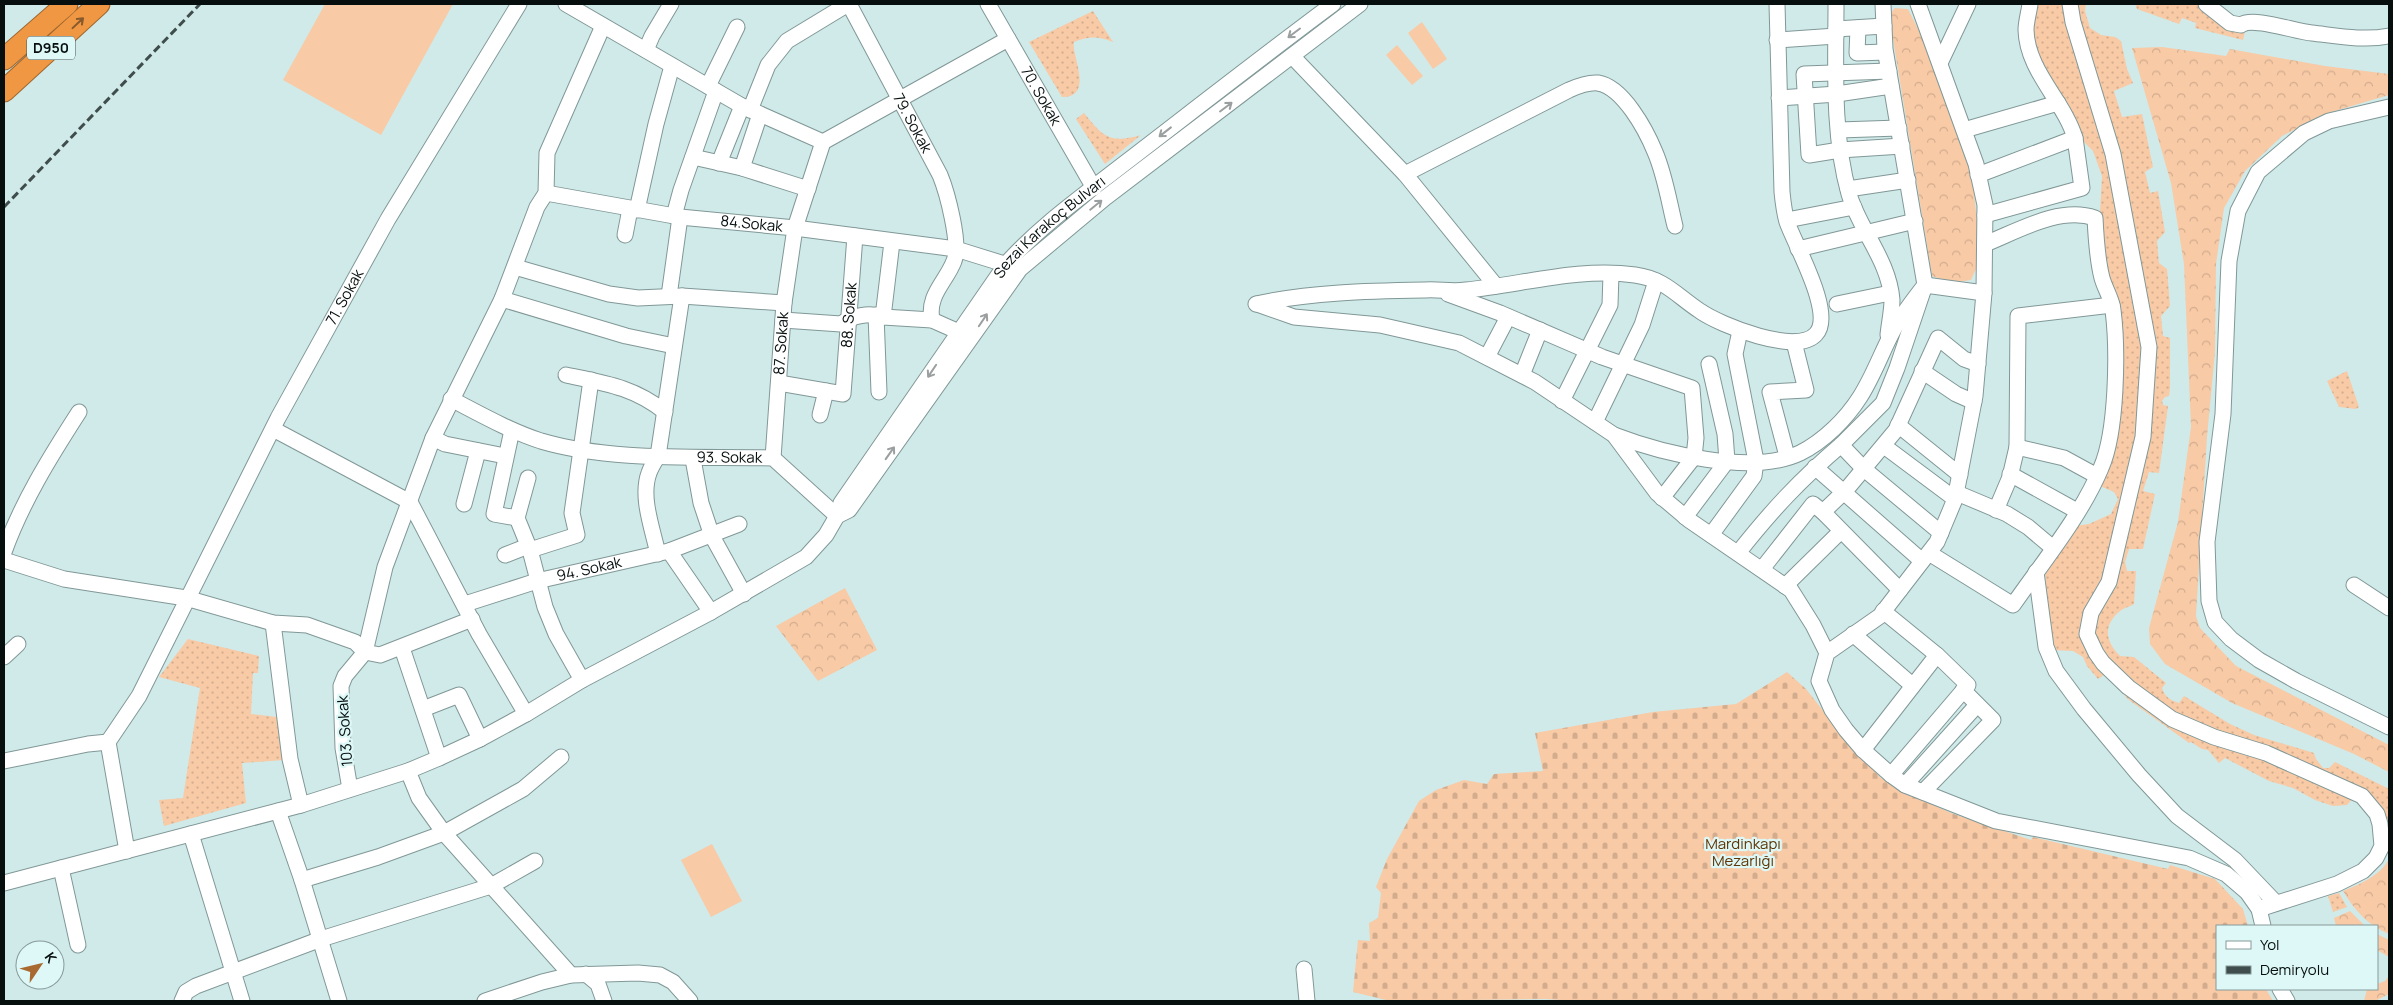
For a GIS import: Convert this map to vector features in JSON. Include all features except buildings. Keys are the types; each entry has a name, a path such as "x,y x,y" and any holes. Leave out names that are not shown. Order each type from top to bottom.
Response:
{"highway":[{"name":"D950","path":"4,59 67,4"},
{"name":"D950","path":"4,91 99,4"}],"street":[{"name":"71. Sokak","path":"108,742 139,696 186,598 273,429 388,219 519,4"},
{"path":"566,4 590,10 603,26 672,66 751,110 823,142 1008,39"},
{"path":"646,50 671,4"},
{"path":"719,163 751,110 768,65 787,41 849,4"},
{"name":"79. Sokak","path":"849,4 940,175 947,193 956,249"},
{"name":"70. Sokak","path":"988,4 1094,188"},
{"name":"Sezai Karakoç Bulvarı","path":"4,883 301,805 408,771 480,739 582,680 712,612 806,557 826,536 841,504 958,332 1050,222 1333,4"},
{"path":"837,516 849,510 1013,266 1360,4"},
{"path":"1777,4 1782,192 1786,220 1813,281 1821,316 1821,327 1815,336 1806,341 1794,342 1740,331 1700,311 1673,289 1636,275 1611,274 1559,277 1464,291 1356,293 1274,300 1256,304 1294,317 1380,325 1459,343 1522,375 1614,435 1639,445 1694,458 1756,462 1799,453 1822,439 1844,418 1860,397 1894,330 1924,285"},
{"path":"1836,4 1836,72 1840,150 1854,207 1886,270 1892,301 1886,347"},
{"path":"1738,553 1773,508 1883,403 1897,368 1924,285 1915,221 1885,52 1883,4"},
{"path":"1918,4 1964,130 1978,175 1985,215 1984,292 1974,402 1956,496 1941,533 1926,557 1883,612 1827,654 1819,681 1832,710 1846,730 1863,750 1891,776 1905,785 1996,821 2189,858 2226,874 2247,892 2259,909 2263,925"},
{"path":"1940,63 1968,4"},
{"path":"1985,215 2082,188 2075,138 2070,121 2031,57 2026,30 2030,4"},
{"path":"2070,4 2072,22 2113,154 2149,347 2143,437 2109,582 2091,613 2087,634 2103,663 2128,688 2172,720 2214,737 2266,753 2362,796 2378,814 2382,846 2371,863 2363,870 2337,884 2259,909"},
{"path":"2206,4 2230,23 2240,25 2244,22 2255,22 2310,33 2372,39 2389,36"},
{"path":"365,652 384,567 433,438 451,399 480,358 537,206 546,193 547,153 603,26"},
{"path":"1777,40 1884,26"},
{"path":"712,612 664,553 647,500 646,485 649,473 658,456 666,412 674,346 677,217 712,88 738,27"},
{"path":"1858,28 1857,53 1885,52"},
{"path":"1292,56 1406,174 1496,286"},
{"path":"625,234 672,66"},
{"path":"1890,78 1836,72 1804,74 1809,155 1840,150 1902,146"},
{"path":"1779,98 1837,94 1890,78"},
{"path":"1406,174 1568,90 1584,84 1598,83 1613,89 1630,106 1643,128 1656,153 1675,226"},
{"path":"1964,130 2058,103"},
{"path":"2389,107 2329,121 2304,133 2258,172 2238,211 2230,261 2223,414 2206,542 2209,601 2215,622 2231,639 2259,660 2296,682 2389,727"},
{"path":"742,168 751,110"},
{"path":"1839,130 1899,128"},
{"path":"1978,175 2075,138"},
{"name":"87. Sokak","path":"773,458 784,303 795,228 823,142"},
{"path":"693,157 742,168 808,189"},
{"path":"1848,188 1908,180"},
{"name":"84.Sokak","path":"546,193 677,217 795,228 956,249 1013,266"},
{"path":"1786,220 1854,207"},
{"path":"1815,467 1842,493 1926,557 2013,604 2077,511 2098,476 2110,444 2113,419 2114,352 2112,305 2102,277 2095,218 2070,214 2039,222 1984,244"},
{"path":"1798,249 1915,221"},
{"name":"88. Sokak","path":"826,391 843,394 854,236"},
{"path":"879,392 879,316 892,242"},
{"path":"932,320 930,311 932,299 954,260 956,249"},
{"path":"515,266 609,294 638,298 675,296 784,303"},
{"path":"1562,401 1610,304 1611,274"},
{"path":"1595,422 1642,325 1656,281"},
{"path":"1924,285 1984,292"},
{"path":"1437,290 1508,317 1588,351 1692,388 1696,438 1694,458 1662,498"},
{"path":"1837,304 1890,294"},
{"path":"502,300 626,336 674,346"},
{"path":"1996,510 2010,474 2016,447 2018,316 2112,305"},
{"path":"783,320 841,324 848,319 879,316 932,320 958,332"},
{"path":"1488,357 1508,317"},
{"path":"1522,375 1540,330"},
{"path":"1711,535 1754,476 1756,462 1735,354 1740,331"},
{"path":"1823,512 1864,470 1898,426 1938,338 1964,359 1978,364"},
{"path":"1787,456 1770,392 1806,390 1794,342"},
{"path":"1685,517 1727,461 1725,434 1708,364"},
{"path":"1922,371 1956,394 1974,402"},
{"path":"566,375 626,388 650,399 666,412"},
{"path":"505,555 577,535 572,513 591,380"},
{"path":"779,383 826,391 820,415"},
{"name":"93. Sokak","path":"451,399 512,430 542,441 580,448 693,459 773,458 837,516"},
{"path":"4,552 12,528 38,476 79,412"},
{"path":"1898,426 1960,475"},
{"path":"273,429 410,502 526,714"},
{"path":"512,430 494,514 517,518"},
{"path":"1614,435 1662,498 1685,517 1790,590 1813,625 1827,654"},
{"path":"433,438 445,444 505,456"},
{"path":"1841,444 1864,470 1941,533"},
{"path":"1884,446 1956,496 1996,510 2028,527 2053,548"},
{"path":"2016,447 2064,458 2098,476"},
{"path":"464,504 478,451"},
{"path":"693,459 701,503 712,536 744,594"},
{"path":"2010,474 2077,511"},
{"path":"528,478 517,518 529,548 537,581 556,634 582,680"},
{"path":"1762,569 1813,504 1900,590"},
{"name":"94. Sokak","path":"465,604 537,581 664,553 739,524"},
{"path":"1785,586 1841,531"},
{"path":"4,560 64,579 186,598 274,623 307,625 355,642 365,652 380,655 402,648 472,618"},
{"path":"2036,572 2046,647 2056,671 2077,700 2139,775 2177,816 2235,860 2276,903"},
{"path":"2354,585 2389,608"},
{"path":"1883,612 1937,655 1968,685 1891,776"},
{"path":"274,623 290,759 301,805"},
{"path":"1853,634 1912,685"},
{"path":"4,657 18,644"},
{"path":"402,648 439,758"},
{"name":"103. Sokak","path":"350,789 343,748 341,686 345,676 365,652"},
{"path":"1863,750 1937,655"},
{"path":"1923,792 1993,720 1963,690"},
{"path":"422,709 459,695 480,739"},
{"path":"1905,785 1978,705"},
{"path":"4,761 88,744 108,742 127,850"},
{"path":"302,880 378,857 444,833 523,789 562,757"},
{"path":"408,771 419,798 444,833 578,975 598,984 604,1001"},
{"path":"278,811 340,1001"},
{"path":"191,834 242,1001"},
{"path":"182,1001 186,992 196,986 321,940 492,886 535,861"},
{"path":"61,868 78,945"},
{"path":"1304,969 1307,1001"},
{"path":"485,1001 542,982 578,975 638,973 660,975 673,982 690,1001"},
{"path":"2281,990 2287,1001"}],"green space":[{"path":"325,4 453,4 381,135 283,80"},
{"path":"2033,4 2086,4 2085,11 2090,28 2101,35 2115,37 2121,41 2127,69 2133,83 2114,91 2122,117 2142,114 2153,167 2145,172 2150,193 2158,191 2165,232 2157,241 2159,263 2167,269 2170,306 2161,316 2163,336 2170,338 2170,388 2169,396 2165,397 2162,401 2163,405 2168,406 2159,473 2149,472 2143,491 2155,494 2143,549 2129,549 2125,562 2127,571 2136,571 2134,604 2122,610 2110,622 2108,628 2109,640 2120,656 2134,657 2166,683 2162,688 2163,691 2173,701 2179,703 2184,696 2230,724 2254,735 2314,753 2323,768 2329,768 2335,762 2389,789 2389,842 2385,825 2354,797 2347,805 2333,806 2315,800 2293,788 2269,781 2225,758 2219,763 2208,750 2202,749 2191,742 2189,743 2129,700 2104,675 2098,679 2087,666 2083,657 2073,651 2052,650 2045,575 2075,526 2089,524 2111,514 2118,499 2114,492 2100,486 2112,462 2117,427 2100,212 2102,176 2093,151 2077,135 2033,47"},
{"path":"2135,4 2207,4 2246,27 2243,40 2195,28 2196,23 2182,18 2179,24 2137,9"},
{"path":"1895,8 1908,9 1927,47 1972,171 1978,233 1977,267 1971,280 1952,281 1932,276 1889,15"},
{"path":"1093,11 1113,42 1094,38 1074,42 1080,83 1072,95 1062,97 1029,42"},
{"path":"1422,22 1447,59 1433,69 1408,33"},
{"path":"1397,45 1423,76 1412,85 1386,55"},
{"path":"2162,47 2226,56 2230,49 2325,66 2389,74 2389,95 2328,113 2282,136 2245,171 2224,208 2216,264 2215,352 2207,437 2196,616 2200,628 2236,666 2389,745 2389,772 2354,754 2232,703 2165,664 2150,644 2149,628 2178,522 2191,427 2184,264 2171,183 2132,48"},
{"path":"1084,113 1102,133 1108,136 1122,139 1141,135 1105,164 1076,119"},
{"path":"2347,371 2359,407 2356,409 2339,407 2327,381"},
{"path":"845,588 877,650 818,681 776,626"},
{"path":"188,639 259,656 258,673 253,673 251,714 277,717 284,760 242,763 246,803 164,826 159,800 183,798 200,688 159,677"},
{"name":"Mardinkapı Mezarlığı","path":"1787,672 1806,689 1855,751 1881,778 1898,789 1951,813 2031,840 2033,837 2168,869 2170,865 2215,879 2243,909 2248,925 2216,925 2216,990 2267,990 2273,1001 1575,1001 1545,999 1390,1001 1353,992 1358,940 1370,941 1369,923 1378,918 1381,893 1376,887 1387,859 1419,801 1436,790 1464,780 1487,784 1494,774 1543,771 1535,733 1653,712 1736,704"},
{"path":"712,844 742,901 711,917 681,860"},
{"path":"2389,859 2389,934 2378,928 2378,925 2374,925 2363,917 2343,891 2375,875"},
{"path":"2339,893 2347,907 2333,912 2328,896"},
{"path":"2350,911 2364,925 2336,925 2334,918"},
{"path":"2378,934 2389,940 2389,957 2378,951"},
{"path":"2389,976 2389,994 2375,1001 2364,1001 2367,990 2378,990 2378,984 2385,981"}],"railway":[{"path":"4,207 200,4"}]}
